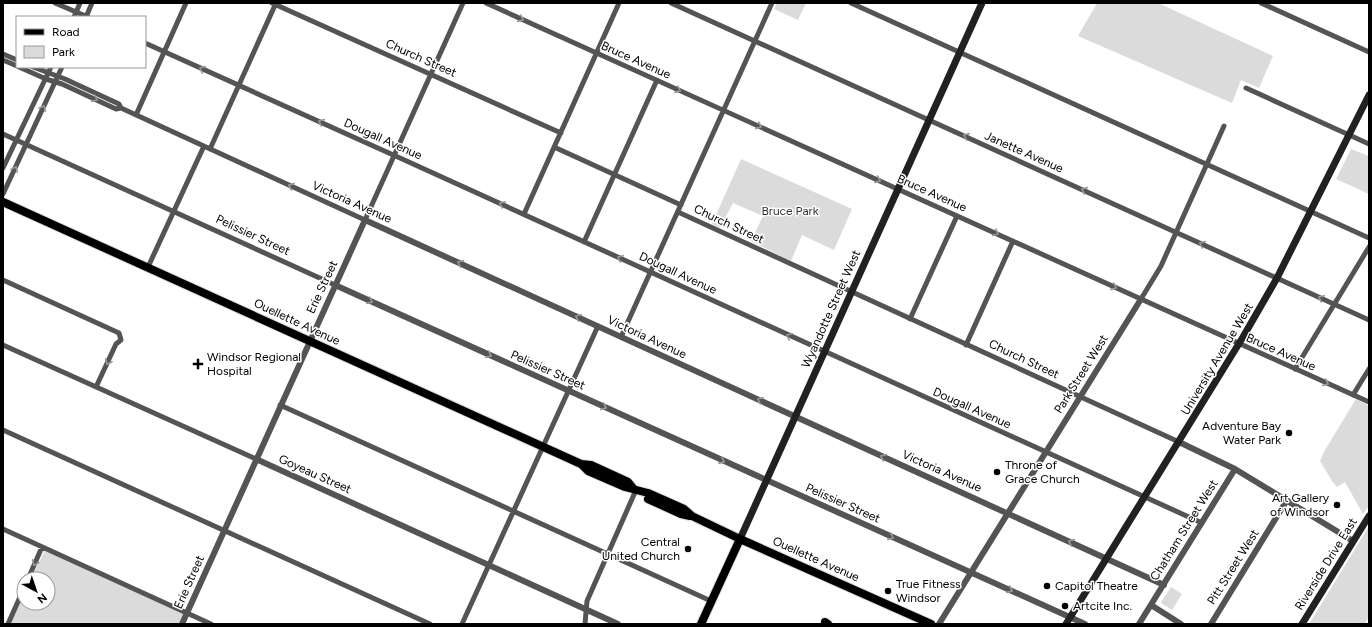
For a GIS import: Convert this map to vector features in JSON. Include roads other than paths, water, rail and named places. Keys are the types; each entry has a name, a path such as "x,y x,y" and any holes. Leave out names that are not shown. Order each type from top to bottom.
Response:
{"main road":[{"name":"Wyandotte Street West","path":"701,624 982,3"},
{"name":"University Avenue West","path":"1066,624 1240,344 1277,278 1369,95"},
{"name":"Ouellette Avenue","path":"3,202 581,464 588,471 625,488 636,490 646,498 681,514 692,516 931,624"},
{"name":"Riverside Drive East","path":"1302,624 1369,516"},
{"path":"825,624 825,622 828,624"}],"street":[{"path":"55,3 75,15 80,3"},
{"path":"86,16 92,3"},
{"path":"136,115 186,3"},
{"path":"210,149 275,3"},
{"name":"Church Street","path":"275,3 560,133"},
{"name":"Erie Street","path":"182,624 463,3"},
{"name":"Bruce Avenue","path":"486,3 1369,402"},
{"path":"524,214 619,3"},
{"name":"Janette Avenue","path":"671,3 1369,320"},
{"path":"621,337 772,3"},
{"path":"851,3 1369,238"},
{"path":"1260,3 1369,52"},
{"name":"Dougall Avenue","path":"146,43 395,155 1202,523"},
{"path":"3,54 16,60"},
{"name":"Victoria Avenue","path":"3,60 16,66"},
{"name":"Victoria Avenue","path":"20,68 116,109 121,108"},
{"name":"Victoria Avenue","path":"35,68 118,104 121,108 136,115 1164,585"},
{"path":"3,168 51,68"},
{"path":"3,194 62,68"},
{"path":"584,242 657,80"},
{"path":"1246,88 1369,144"},
{"name":"Park Street West","path":"939,624 1161,266 1224,126"},
{"name":"Pelissier Street","path":"3,134 766,481 1085,624"},
{"path":"148,267 204,146"},
{"name":"Church Street","path":"554,147 681,205"},
{"name":"Church Street","path":"678,212 1235,469 1353,541"},
{"path":"910,319 957,216"},
{"path":"966,345 1013,241"},
{"path":"1295,368 1369,248"},
{"path":"3,280 119,333 121,340 116,344 96,387"},
{"path":"462,624 598,326"},
{"name":"Goyeau Street","path":"3,345 618,624"},
{"path":"1353,395 1369,369"},
{"path":"280,405 711,601"},
{"path":"3,430 430,624"},
{"name":"Chatham Street West","path":"1139,624 1235,469"},
{"path":"585,624 587,601 636,490"},
{"name":"Pitt Street West","path":"1210,624 1287,500"},
{"path":"3,529 211,624"},
{"path":"32,571 42,547"},
{"path":"1151,605 1181,624"},
{"path":"8,624 16,606"}],"place":[{"name":"Windsor Regional Hospital","path":"198,364"},
{"name":"Adventure Bay Water Park","path":"1289,433"},
{"name":"Throne of Grace Church","path":"997,472"},
{"name":"Art Gallery of Windsor","path":"1337,505"},
{"name":"Central United Church","path":"688,549"},
{"name":"Capitol Theatre","path":"1047,586"},
{"name":"True Fitness Windsor","path":"888,591"},
{"name":"Artcite Inc.","path":"1065,606"}],"park label":[{"name":"Bruce Park","path":"790,211"}]}
